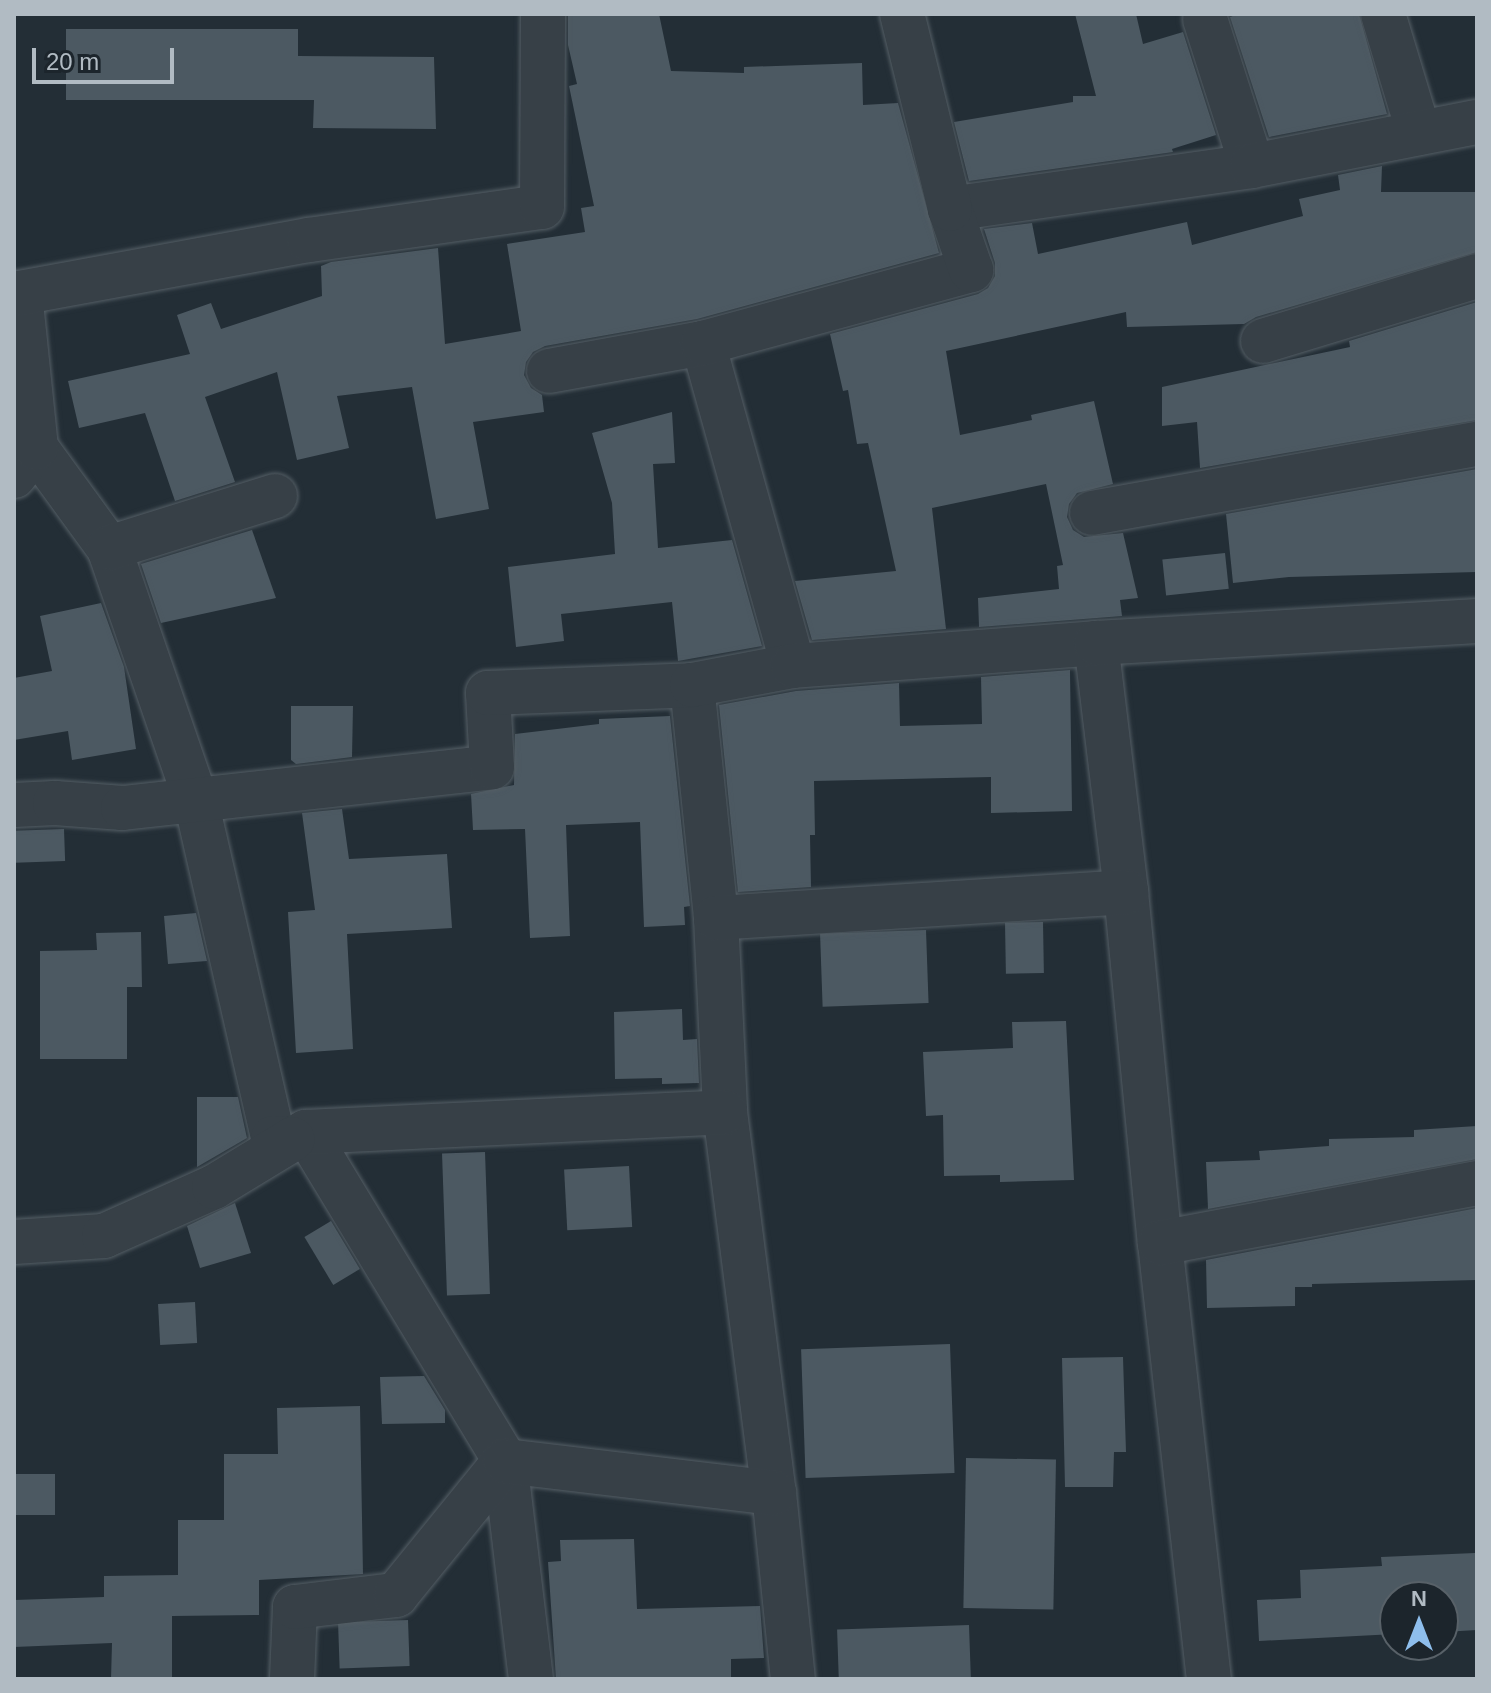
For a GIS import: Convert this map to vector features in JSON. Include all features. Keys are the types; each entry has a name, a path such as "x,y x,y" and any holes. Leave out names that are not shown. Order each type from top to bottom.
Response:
{"street":[{"path":"543,14 542,207 309,240 17,294 25,462 109,548 196,801 273,1138 725,1112"},
{"path":"549,371 703,343 971,270 950,209 902,14"},
{"path":"1383,14 1419,133"},
{"path":"1205,19 1252,166"},
{"path":"950,209 1252,166 1477,122"},
{"path":"1263,341 1477,276"},
{"path":"703,343 793,666"},
{"path":"1092,513 1477,444"},
{"path":"109,548 275,496"},
{"path":"14,805 55,803 123,808 492,767 488,693 692,685 793,666 1096,643 1477,621"},
{"path":"1096,643 1126,892 1160,1243 1209,1679"},
{"path":"692,685 716,918 725,1112 774,1493 793,1679"},
{"path":"716,918 1126,892"},
{"path":"14,1242 104,1236 214,1187 300,1136"},
{"path":"300,1136 505,1461 531,1679"},
{"path":"1160,1243 1477,1183"},
{"path":"505,1461 774,1493"},
{"path":"292,1679 295,1607 396,1595 505,1461"}],"building":[{"path":"568,14 659,14 671,71 744,73 744,67 862,63 863,105 898,103 939,253 697,319 545,346 533,352 526,362 524,375 531,388 542,395 544,412 473,422 489,509 436,519 412,387 337,396 349,448 297,460 277,372 205,397 235,482 175,501 145,413 79,428 68,381 190,354 177,315 211,303 221,329 322,296 321,266 331,262 438,248 445,344 521,331 507,244 585,232 581,208 594,206 569,86 577,84 568,45"},
{"path":"1075,14 1136,14 1143,44 1183,32 1216,135 1172,149 1173,152 969,181 954,122 1073,102 1073,96 1096,96"},
{"path":"1238,14 1359,14 1387,114 1269,137 1230,17"},
{"path":"66,29 298,29 298,56 434,57 436,129 313,128 314,100 66,100"},
{"path":"1382,166 1381,192 1477,192 1477,252 1256,317 1244,324 1127,327 1126,312 946,351 960,435 1032,420 1031,415 1094,401 1113,484 1077,493 1069,504 1067,517 1073,530 1084,537 1123,533 1138,598 1120,600 1122,616 979,627 978,598 1059,589 1057,566 1063,565 1046,484 932,508 946,629 812,640 795,581 896,571 868,443 857,444 848,390 843,391 830,334 978,294 988,288 995,276 995,263 984,229 1032,223 1038,254 1187,222 1192,245 1303,216 1299,199 1340,190 1338,175"},
{"path":"1477,302 1477,420 1200,468 1197,422 1162,426 1162,387 1350,347 1349,341"},
{"path":"672,412 675,463 653,464 658,548 732,540 762,646 678,661 672,602 561,614 564,641 516,647 508,567 615,554 612,503 592,433"},
{"path":"1477,469 1477,572 1289,577 1233,583 1226,514"},
{"path":"252,530 276,598 161,623 141,564"},
{"path":"1225,553 1229,589 1166,595 1162,560"},
{"path":"101,603 124,667 136,749 72,760 68,731 14,740 14,678 52,671 40,616"},
{"path":"1070,670 1072,811 991,813 991,777 814,781 815,835 810,835 811,887 738,892 719,705 796,691 899,683 900,726 982,724 981,677"},
{"path":"291,706 353,706 352,757 296,764 291,760"},
{"path":"670,716 690,906 684,907 685,925 644,927 640,822 566,825 570,936 530,938 525,829 473,830 471,794 514,785 515,734 599,724 599,719"},
{"path":"342,809 349,859 447,854 452,928 347,934 353,1049 296,1053 288,912 315,910 302,813"},
{"path":"64,829 65,861 15,863 14,831"},
{"path":"196,913 207,961 168,964 164,916"},
{"path":"1043,922 1044,973 1006,974 1005,923"},
{"path":"926,930 929,1003 823,1007 820,934"},
{"path":"141,932 142,987 127,987 127,1059 40,1059 40,951 97,950 96,933"},
{"path":"682,1009 683,1040 697,1039 699,1083 662,1084 662,1078 615,1079 614,1012"},
{"path":"1066,1021 1074,1180 1000,1182 1000,1175 944,1176 943,1115 926,1116 923,1052 1013,1048 1012,1022"},
{"path":"197,1097 238,1097 247,1138 197,1167"},
{"path":"1477,1126 1477,1159 1208,1209 1206,1162 1260,1160 1259,1151 1329,1146 1329,1139 1414,1137 1414,1130"},
{"path":"485,1152 490,1294 447,1295 442,1154"},
{"path":"629,1166 632,1227 567,1230 564,1169"},
{"path":"235,1203 251,1253 200,1268 187,1226"},
{"path":"1477,1208 1477,1280 1312,1284 1312,1287 1295,1287 1295,1306 1207,1308 1206,1260"},
{"path":"331,1221 360,1269 333,1285 304,1237"},
{"path":"195,1302 197,1343 160,1345 158,1304"},
{"path":"950,1344 955,1473 806,1478 801,1349"},
{"path":"1123,1357 1126,1452 1114,1452 1113,1487 1065,1487 1062,1358"},
{"path":"424,1376 445,1410 445,1423 382,1424 380,1377"},
{"path":"360,1406 363,1574 259,1580 259,1615 172,1616 172,1679 111,1679 112,1643 14,1647 14,1600 104,1597 104,1576 178,1575 178,1520 224,1520 224,1454 278,1454 277,1408"},
{"path":"966,1458 1056,1460 1053,1610 963,1608"},
{"path":"14,1474 55,1474 55,1515 14,1515"},
{"path":"634,1539 637,1609 760,1606 764,1658 731,1659 731,1679 556,1679 548,1562 561,1561 560,1540"},
{"path":"1475,1553 1477,1630 1459,1631 1459,1581 1379,1581 1379,1635 1259,1641 1257,1600 1301,1598 1300,1570 1382,1566 1381,1557"},
{"path":"408,1620 410,1666 340,1668 338,1622"},
{"path":"969,1625 971,1679 839,1679 837,1630"}]}
